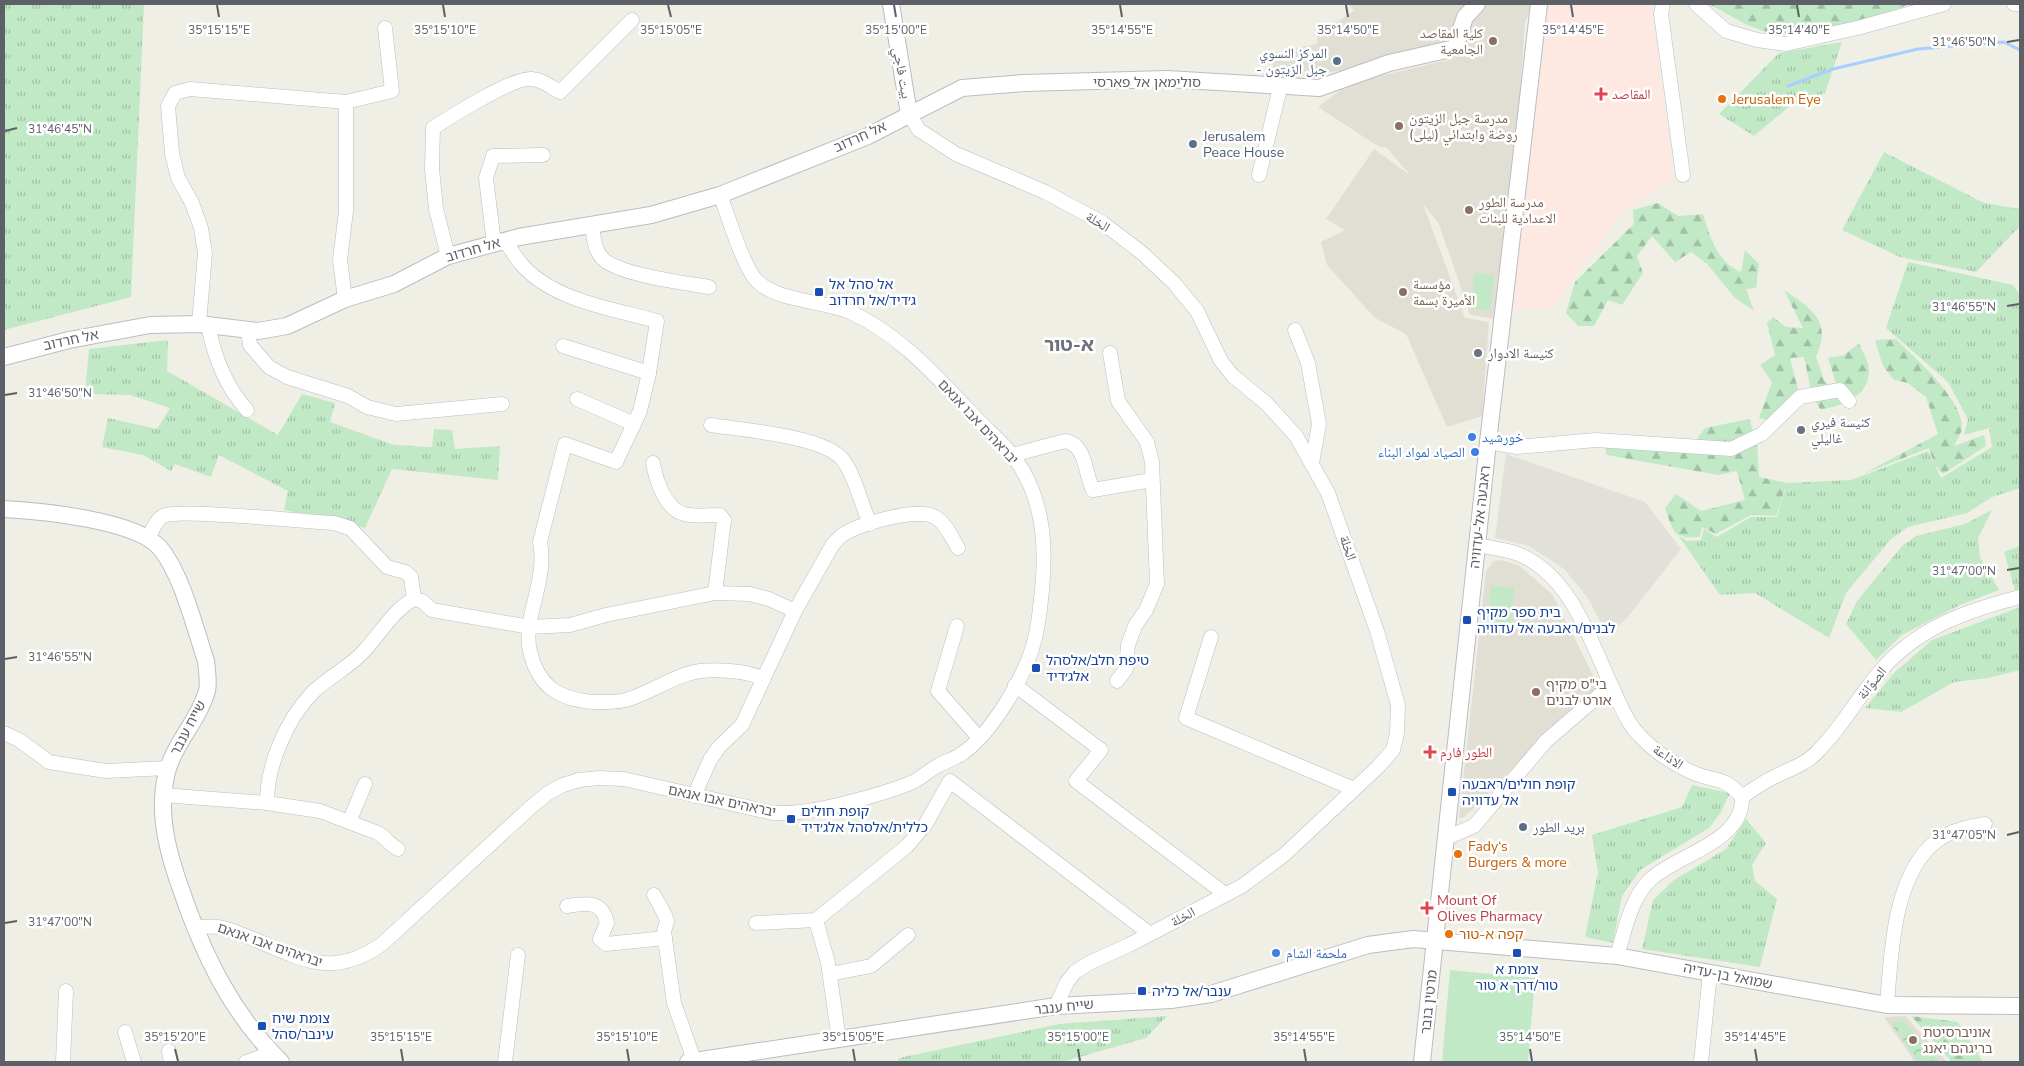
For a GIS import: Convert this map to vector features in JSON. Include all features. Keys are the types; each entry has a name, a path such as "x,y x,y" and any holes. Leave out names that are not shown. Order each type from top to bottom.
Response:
{"street":[{"name":"بيت فاجي","path":"890,4 909,114"},
{"name":"סולימאן אל פארסי","path":"909,114 962,88 1024,83 1168,79 1280,88 1319,88 1389,63 1455,48 1466,17 1478,4"},
{"name":"ראבעה אל-עדוויה","path":"1436,941 1488,442 1539,4"},
{"path":"1663,4 1661,14 1683,175"},
{"path":"1696,4 1726,31 1757,40 1786,44 1860,28 1944,4"},
{"path":"2014,4 2020,4"},
{"path":"448,256 436,209 432,169 433,128 462,110 523,79 542,81 560,92 632,20"},
{"path":"247,410 238,399 223,373 204,324 206,253 201,228 192,203 178,178 172,154 168,106 175,93 190,89 346,102 392,91 385,28"},
{"path":"1259,175 1280,88"},
{"path":"345,299 340,260 346,210 346,102"},
{"name":"אל חרדוב","path":"4,357 69,340 150,326 204,324 258,331 287,326 345,299 394,284 448,256 499,242 651,216 720,195 868,136 909,114"},
{"name":"الخلة","path":"909,114 919,130 930,139 956,154 1045,192 1103,223 1142,254 1174,284 1196,311 1221,361 1233,376 1267,404 1296,436 1328,493 1350,550 1364,600 1377,631 1398,706 1393,750 1284,854 1242,886 1150,934 1091,962 1075,972 1066,982 1056,1006"},
{"path":"543,155 493,156 486,178 499,242 523,266 551,287 592,302 657,321 649,374 640,411 616,462 565,444 540,542 543,558 528,641 536,673 550,688 563,696 578,700 611,702 629,699 674,678 700,672 746,672 764,678"},
{"name":"יבראהים אבו אנאם","path":"194,928 219,926 320,964 356,960 382,944 531,807 548,793 563,785 579,780 624,779 773,813 792,813 838,805 882,793 913,781 960,755 979,738 1002,707 1025,668 1034,642 1041,599 1044,548 1041,515 1033,490 1012,455 949,390 884,330 851,313 828,304 778,294 755,279 720,195"},
{"path":"592,226 596,249 604,260 651,278 709,287"},
{"path":"248,330 250,345 269,367 288,377 348,396 367,407 396,414 502,404"},
{"path":"1295,330 1308,363 1319,424 1312,463"},
{"path":"563,346 649,374"},
{"path":"1110,353 1118,401 1146,442 1152,462 1157,584 1146,610 1135,626 1128,645 1126,669 1117,681"},
{"path":"1488,442 1517,447 1596,440 1731,449 1762,434 1800,397 1840,390 1849,401"},
{"path":"576,399 634,424"},
{"path":"712,425 810,441 828,448 845,463 870,524"},
{"path":"1012,455 1065,441 1073,442 1080,448 1093,490 1152,480"},
{"path":"653,463 656,478 667,500 683,514 720,515 724,520 715,593"},
{"name":"שייח ענבר","path":"4,509 52,512 92,520 148,538 160,548 176,576 206,661 208,678 207,691 202,704 180,740 168,768 163,795 166,837 174,872 194,928 217,978 253,1032 277,1058"},
{"path":"148,538 158,520 167,514 334,523 350,528 387,567 405,572 411,577 414,599"},
{"path":"694,796 710,760 742,725 794,611 833,544 846,533 870,524 909,514 927,514 936,518 945,527 958,548"},
{"name":"الاذاعة","path":"1478,545 1505,550 1527,559 1557,584 1574,605 1630,724 1651,747 1680,767 1732,785 1742,797"},
{"path":"414,599 432,610 530,627 570,625 606,615 715,593 750,594 769,599 794,611"},
{"name":"الصوّانة","path":"1742,797 1773,777 1802,764 1819,751 1878,674 1901,650 1926,631 1960,615 2020,597"},
{"path":"267,803 269,771 276,751 302,705 314,691 363,653 400,608 414,599"},
{"path":"957,626 938,691 979,738"},
{"path":"1210,637 1186,718 1354,789"},
{"path":"1015,685 1101,750 1076,781 1225,894"},
{"path":"1446,838 1474,826 1546,742 1611,685"},
{"path":"4,733 19,740 49,762 106,770 168,768"},
{"path":"932,770 950,781 1150,934"},
{"path":"756,923 816,920 907,846 925,825 950,781"},
{"path":"350,822 365,784"},
{"path":"163,795 267,803 320,811 378,832 386,838 390,845 398,849"},
{"path":"1618,956 1640,892 1652,878 1719,838 1740,812 1742,797"},
{"path":"1887,1005 1891,952 1908,876 1921,857 1937,840 1955,830 1984,824"},
{"path":"654,895 666,921 665,938 674,1003 691,1061"},
{"path":"567,906 588,903 596,904 602,909 607,923 600,939 606,944 665,938"},
{"path":"816,920 830,974 839,1040"},
{"path":"830,974 871,966 908,935"},
{"name":"שייח ענבר","path":"691,1061 1056,1006 1171,1000 1210,994 1368,944 1413,940 1436,941"},
{"name":"שמואל בן-עדיה","path":"1436,941 1618,956 1887,1005 2020,1006"},
{"name":"מרטין בובר","path":"1422,1062 1436,941"},
{"path":"505,1062 518,955"},
{"path":"1701,1062 1710,972"},
{"path":"63,1062 66,992"},
{"path":"125,1032 134,1062"},
{"name":"שייח ענבר","path":"246,1062 277,1058"}],"shaded area":[{"path":"1349,4 1472,4 1442,45 1354,69 1274,80 1272,53 1317,44 1317,35 1354,11"},
{"path":"1485,4 1532,4 1525,23 1519,112 1495,319 1470,315 1439,224 1423,204 1465,318 1489,322 1482,416 1447,427 1406,334 1375,318 1327,265 1321,242 1345,230 1326,219 1374,149 1410,175 1387,148 1376,145 1318,107 1350,83 1456,58 1469,21"},
{"name":"المقاصد","path":"1549,4 1651,4 1674,178 1620,215 1551,310 1511,308"},
{"path":"1506,454 1645,502 1681,549 1628,617 1608,636 1588,598 1564,569 1529,546 1495,538"},
{"path":"1502,560 1518,565 1552,594 1601,691 1544,736 1472,810 1464,817 1459,818 1486,571 1494,561"},
{"name":"אוניברסיטת בריגהם יאנג","path":"1905,1016 1947,1062 1915,1062 1884,1017"}],"green space":[{"path":"4,4 144,4 131,297 4,330"},
{"path":"1709,4 1910,4 1852,26 1775,35 1747,25"},
{"path":"1842,42 1825,93 1791,105 1754,136 1719,114 1779,53"},
{"path":"1884,152 1984,203 2020,209 2020,226 1976,272 1900,257 1842,230"},
{"path":"1658,203 1678,216 1703,214 1716,248 1733,268 1741,272 1745,250 1759,264 1756,288 1746,289 1754,311 1735,298 1707,264 1691,252 1675,262 1652,236 1637,256 1643,273 1622,305 1608,300 1594,326 1578,326 1566,313 1575,282 1634,224 1633,210"},
{"path":"1908,262 2013,285 2020,295 2020,488 1992,497 1967,513 1908,527 1891,539 1846,593 1829,638 1755,593 1720,595 1678,535 1687,541 1701,540 1704,529 1717,537 1751,517 1777,517 1787,483 1851,480 1928,451 1941,478 1992,447 1989,428 1964,435 1968,419 1948,382 1886,328"},
{"path":"1474,273 1494,275 1490,310 1472,309"},
{"path":"1784,290 1811,310 1821,325 1822,334 1816,357 1824,380 1833,391 1837,386 1828,358 1844,355 1859,343 1867,361 1869,372 1863,389 1857,396 1839,405 1820,409 1812,395 1804,357 1790,358 1800,397 1770,421 1759,418 1772,382 1760,365 1775,355 1767,323 1773,317 1786,327 1803,328"},
{"path":"1896,339 1937,380 1955,406 1961,418 1962,429 1954,446 1984,435 1986,446 1943,474 1934,464 1929,448 1863,474 1938,434 1926,397 1908,383 1894,380 1883,366 1875,340"},
{"path":"168,340 167,371 278,435 302,394 335,403 330,422 394,445 432,447 434,429 452,430 455,449 500,446 498,480 392,469 365,528 284,510 288,491 219,455 211,477 175,464 171,471 143,455 102,447 108,418 157,429 170,408 130,395 85,394 89,349"},
{"path":"1749,419 1757,441 1759,477 1787,483 1776,516 1751,515 1716,534 1702,527 1700,537 1684,537 1675,532 1665,508 1676,494 1701,511 1745,500 1737,471 1718,475 1607,455 1601,435 1697,439 1705,428"},
{"path":"1992,510 1978,538 1980,557 1999,590 1960,605 1902,635 1876,660 1846,624 1857,601 1902,546 1916,536 1965,524"},
{"path":"2020,546 2020,589 2015,590 2004,552"},
{"path":"1491,586 1514,588 1510,634 1487,632"},
{"path":"2020,607 2020,670 1988,678 1954,682 1901,712 1865,708 1894,673 1932,640"},
{"path":"1692,785 1730,793 1721,812 1709,828 1640,870 1622,896 1613,943 1585,937 1598,872 1592,835 1682,807"},
{"path":"1746,819 1766,843 1752,865 1755,881 1777,899 1760,967 1642,949 1653,900 1674,880 1726,849"},
{"path":"1450,970 1535,978 1528,1062 1442,1062"},
{"path":"1167,1016 1146,1038 1062,1062 897,1062 899,1058 1059,1024"},
{"path":"1911,1016 1958,1022 1983,1062 1952,1062"},
{"path":"1903,1021 1940,1062 1918,1062 1891,1023"}],"waterway":[{"path":"1788,86 1833,69 1918,49 2004,42 2020,50"}],"place":[{"name":"كلية المقاصد الجامعية","path":"1493,41"},
{"name":"المركز النسوي - جبل الزيتون","path":"1337,61"},
{"name":"المقاصد","path":"1601,94"},
{"name":"Jerusalem Eye","path":"1722,99"},
{"name":"مدرسة جبل الزيتون (ليلى) روضة وابتدائي","path":"1399,126"},
{"name":"Jerusalem Peace House","path":"1193,144"},
{"name":"مدرسة الطور الاعدادية للبنات","path":"1469,210"},
{"name":"אל סהל אל ג׳דיד/אל חרדוב","path":"819,292"},
{"name":"مؤسسة الأميرة بسمة","path":"1403,292"},
{"name":"كنيسة الادوار","path":"1478,353"},
{"name":"كنيسة فيري غاليلي","path":"1801,430"},
{"name":"خورشيد","path":"1472,437"},
{"name":"الصياد لمواد البناء","path":"1475,452"},
{"name":"בית ספר מקיף לבנים/ראבעה אל עדוויה","path":"1467,620"},
{"name":"טיפת חלב/אלסהל אלג׳דיד","path":"1036,668"},
{"name":"בי\"ס מקיף אורט לבנים","path":"1536,692"},
{"name":"الطور فارم","path":"1430,752"},
{"name":"קופת חולים/ראבעה אל עדוויה","path":"1452,792"},
{"name":"קופת חולים כללית/אלסהל אלג׳דיד","path":"791,819"},
{"name":"بريد الطور","path":"1523,827"},
{"name":"Fady‘s Burgers & more","path":"1458,854"},
{"name":"Mount Of Olives Pharmacy","path":"1427,908"},
{"name":"קפה א-טור","path":"1449,934"},
{"name":"ملحمة الشام","path":"1276,953"},
{"name":"צומת א טור/דרך א טור","path":"1517,953"},
{"name":"ענבר/אל כליה","path":"1142,991"},
{"name":"צומת שיח עינבר/סהל","path":"262,1026"},
{"name":"אוניברסיטת בריגהם יאנג","path":"1913,1040"}],"district":[{"name":"א-טור","path":"1069,345"}]}
